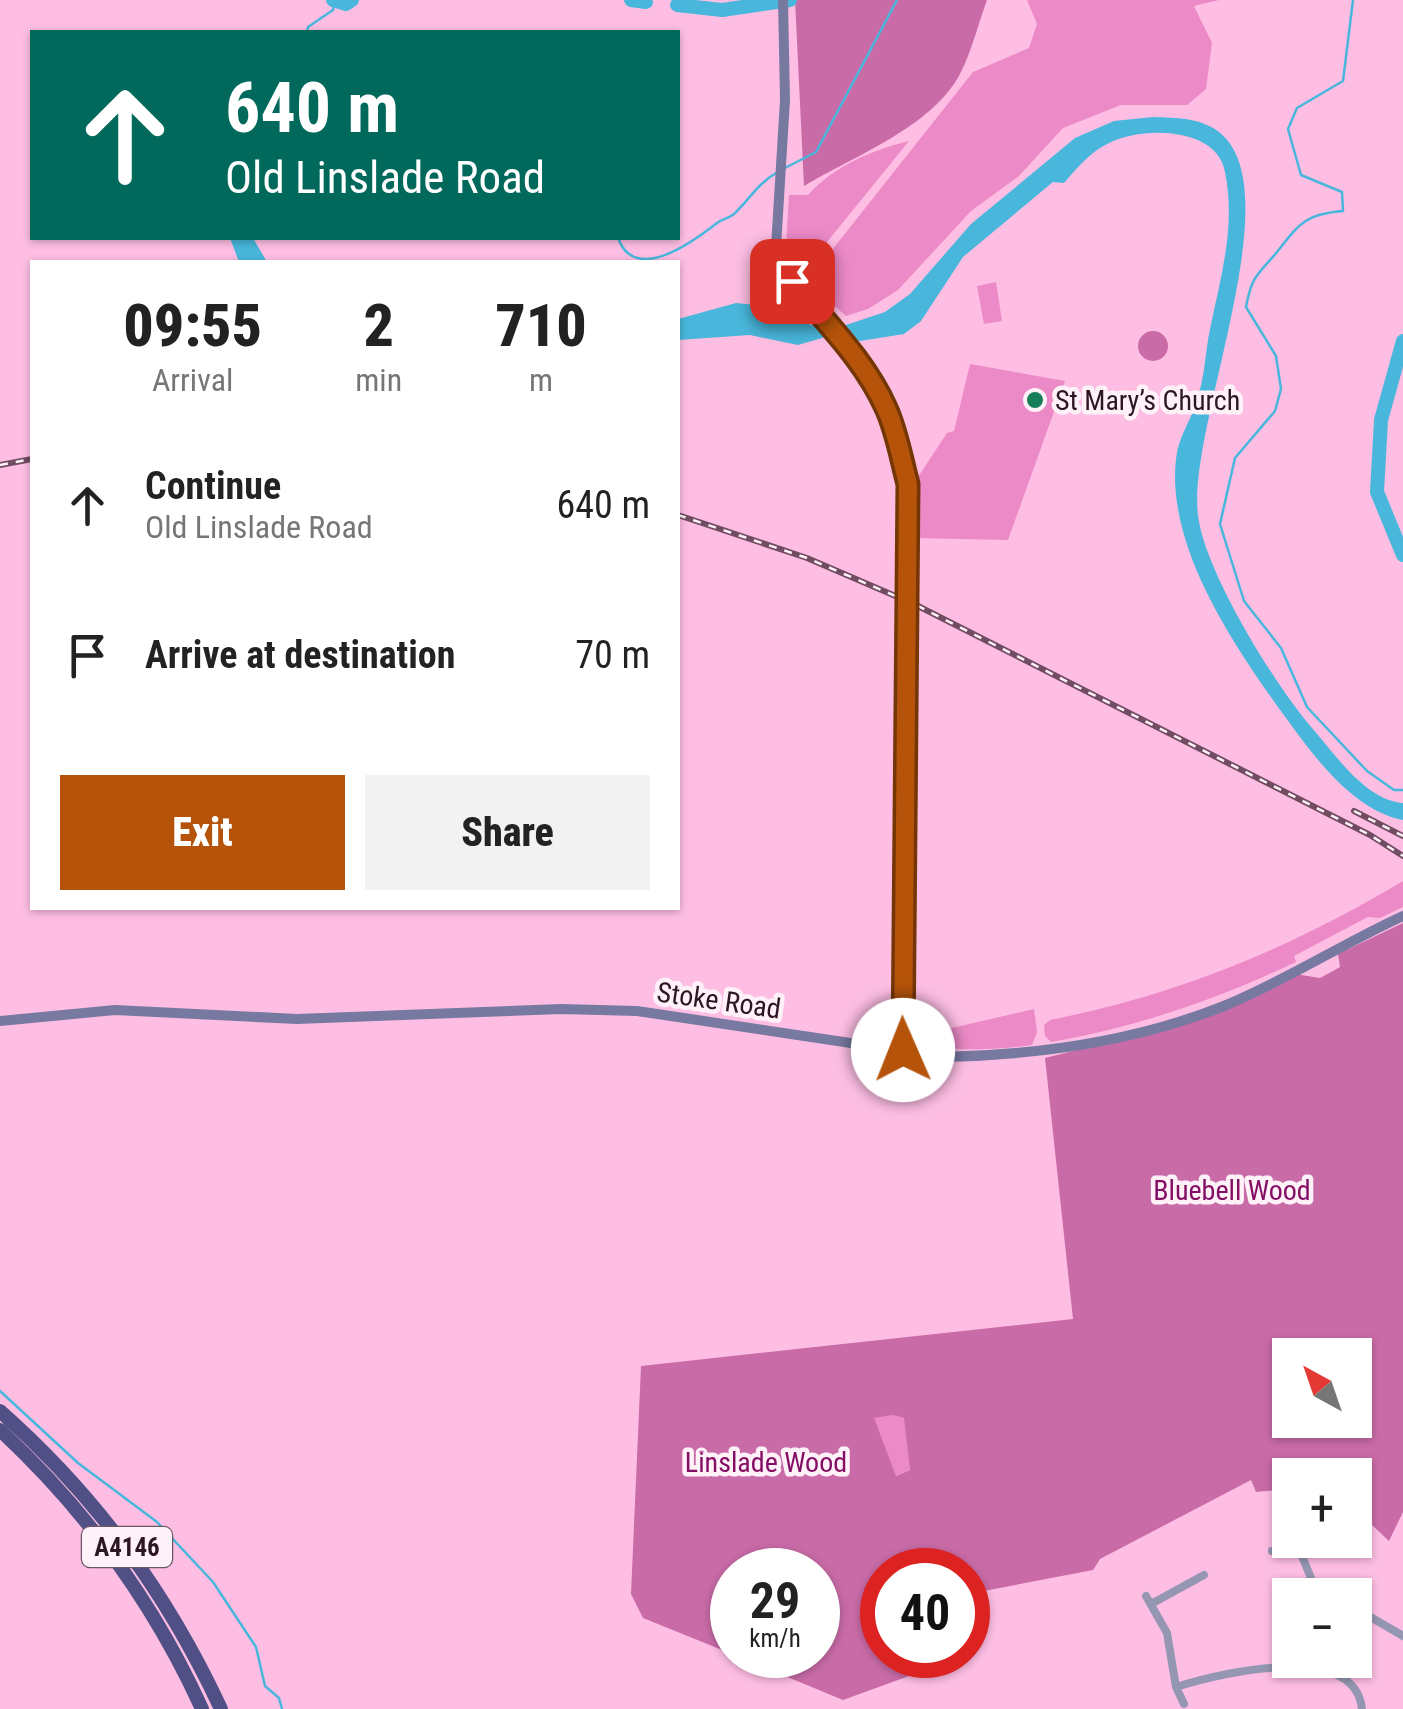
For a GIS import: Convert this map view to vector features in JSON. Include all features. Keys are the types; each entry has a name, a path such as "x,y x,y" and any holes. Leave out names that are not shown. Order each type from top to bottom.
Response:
{"highway":[{"name":"A4146","path":"0,1411 48,1454 102,1512 155,1585 221,1709"},
{"name":"A4146","path":"0,1430 90,1523 140,1590 202,1709"}],"street":[{"path":"783,5 783,148 775,228 781,264 832,325 886,407 908,484 903,1050"},
{"name":"Stoke Road","path":"0,1021 116,1010 297,1019 561,1009 714,1020 944,1056 996,1056 1172,1023 1224,1006 1403,916"},
{"path":"1184,1704 1176,1687 1167,1633 1149,1600 1204,1576"},
{"path":"1372,1618 1403,1636"},
{"path":"1176,1687 1214,1675 1309,1668 1346,1677 1358,1692 1362,1709"}],"shaded area":[{"path":"1027,0 1219,0 1194,6 1212,43 1206,89 1187,105 1121,105 1063,128 1019,176 971,211 898,290 868,309 846,316 826,298 825,286 813,274 973,72 1029,48 1037,24"},
{"path":"909,141 814,258 799,266 786,246 789,195 808,195 854,160"},
{"path":"996,282 1002,321 984,324 977,286"},
{"path":"970,364 1065,381 1008,540 915,538 912,486 947,433 954,431"},
{"path":"1403,881 1403,907 1380,918 1368,917 1294,956 1296,962 1266,975 1207,1000 1115,1028 1051,1042 1045,1036 1044,1025 1050,1020 1143,997 1232,966 1319,927"},
{"path":"1034,1009 1037,1032 1032,1045 947,1048 917,1040 908,1033 913,1012 943,1030"},
{"path":"873,1417 905,1418 910,1470 895,1476"}],"green space":[{"path":"795,0 987,0 960,74 931,110 890,139 804,186"},
{"path":"1153,331 1167,340 1168,346 1159,360 1153,361 1139,352 1138,346 1147,332"},
{"path":"1403,923 1403,1512 1389,1541 1372,1525 1372,1458 1272,1458 1272,1491 1256,1492 1251,1480 1100,1559 1093,1570 990,1590 990,1548 860,1548 860,1678 904,1678 843,1700 790,1678 840,1678 840,1548 710,1548 710,1645 643,1618 631,1594 641,1366 1073,1319 1045,1058 1173,1026 1295,974 1320,978 1340,967 1338,954","holes":["874,1418 904,1418 910,1470 896,1476"]}],"water":[{"path":"1153,117 1195,121 1219,132 1239,162 1245,204 1242,255 1199,476 1198,515 1203,538 1243,626 1296,708 1364,785 1389,800 1403,803 1403,820 1385,815 1352,794 1297,733 1246,661 1208,596 1182,527 1176,493 1177,451 1201,384 1228,231 1225,172 1219,157 1208,146 1177,134 1159,133 1123,138 1102,147 1064,183 1053,182 963,257 921,321 904,334 860,341 829,336 798,345 750,335 680,340 680,318 736,303 756,305 828,331 885,312 910,294 971,224 1075,138 1114,121"},
{"path":"231,240 254,240 266,260 238,260"}],"waterway":[{"path":"333,0 346,4 352,0"},
{"path":"631,0 646,2"},
{"path":"677,5 722,10 790,0"},
{"path":"783,169 816,152 897,0"},
{"path":"1353,0 1343,81 1297,108 1288,129 1301,175 1342,192 1343,211 1311,218 1298,228 1253,282 1246,307 1276,356 1281,389 1275,411 1235,458 1220,524 1244,601 1281,648 1307,707 1367,771 1394,790 1403,790"},
{"path":"307,30 333,10 334,2"},
{"path":"619,240 626,252 637,258 665,255 733,215 776,173"},
{"path":"1403,341 1381,420 1377,492 1403,555"},
{"path":"0,1391 78,1463 157,1522 213,1582 256,1647 265,1686 279,1698 282,1709"}],"railway":[{"path":"0,465 30,459"},
{"path":"680,516 807,558 914,604 1370,835 1403,856"},
{"path":"1354,811 1403,836"}],"place":[{"name":"St Mary’s Church","path":"1035,400"}],"route":[{"path":"792,281 832,325 873,384 897,437 908,484 910,613 901,974 903,1050"}],"park label":[{"name":"Bluebell Wood","path":"1232,1190"},
{"name":"Linslade Wood","path":"766,1462"}]}
